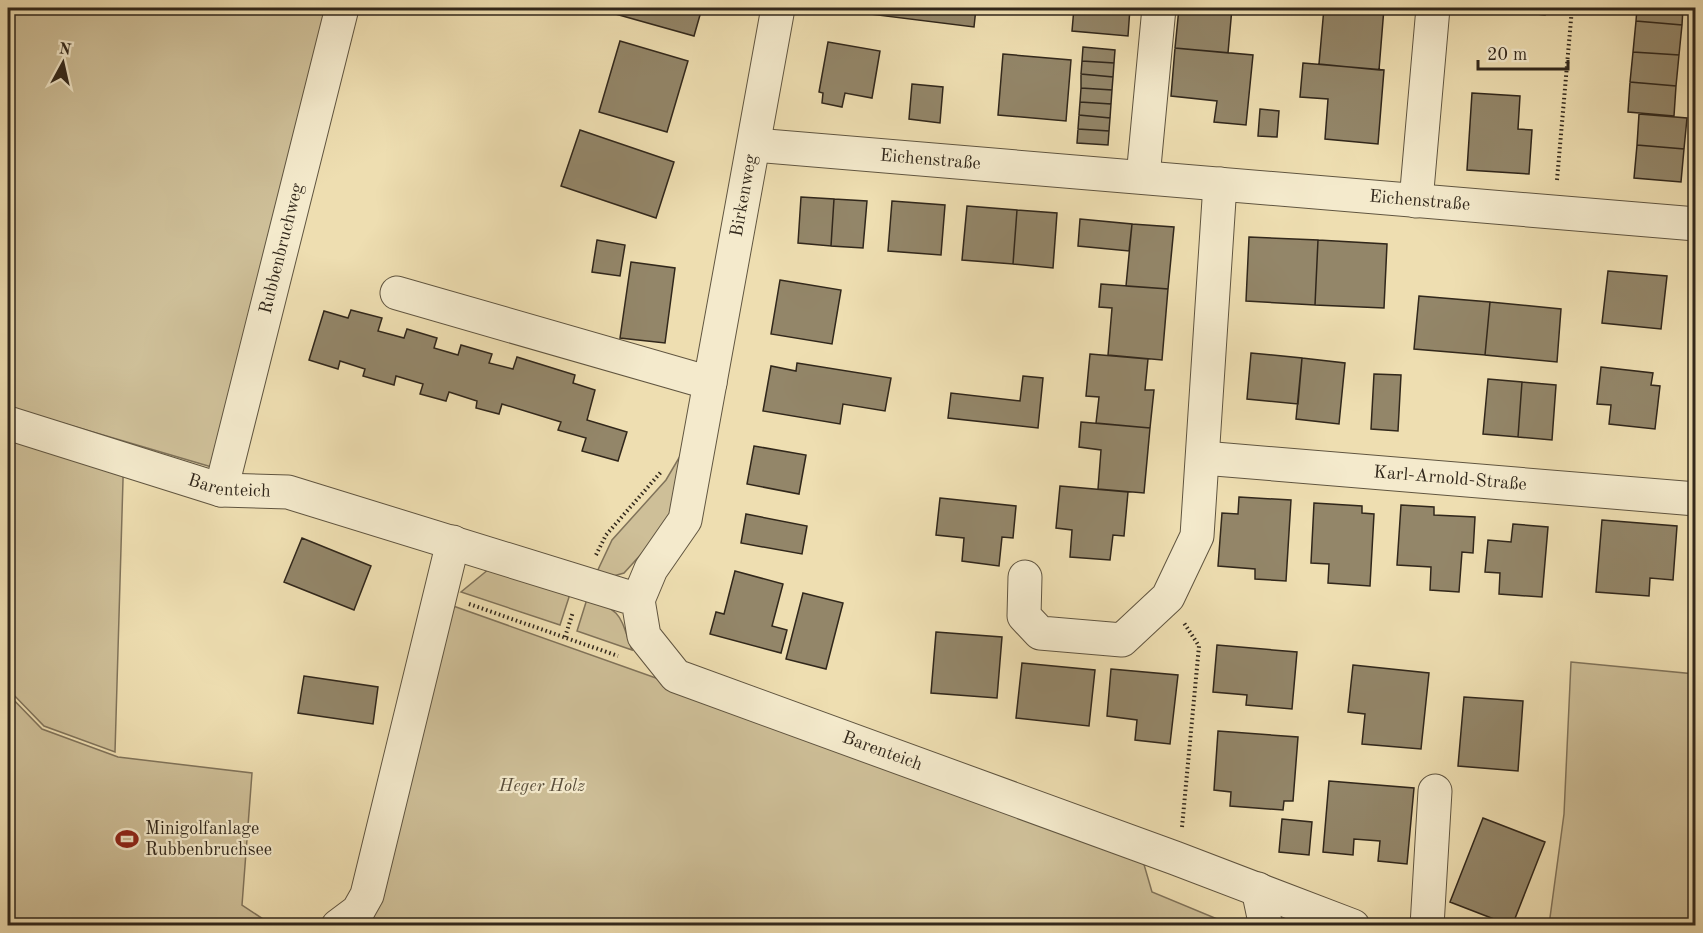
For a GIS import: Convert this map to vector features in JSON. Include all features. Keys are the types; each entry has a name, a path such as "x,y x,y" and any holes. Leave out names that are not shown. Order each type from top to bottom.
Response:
{"street":[{"name":"Rubbenbruchweg","path":"221,490 342,8"},
{"name":"Birkenweg","path":"638,600 651,569 685,520 778,8"},
{"path":"1143,177 1159,8"},
{"path":"1416,201 1433,8"},
{"name":"Eichenstraße","path":"754,145 1695,224"},
{"path":"1025,577 1024,616 1040,633 1122,640 1168,597 1197,536 1220,184"},
{"path":"397,293 710,383"},
{"name":"Barenteich","path":"8,423 221,490 288,492 638,600 644,636 676,676 1175,858 1353,926"},
{"name":"Karl-Arnold-Straße","path":"1203,458 1695,499"},
{"path":"338,926 358,910 367,895 453,542"},
{"path":"1427,926 1435,791"},
{"path":"1258,890 1265,922"}],"path":[{"path":"1554,213 1572,8"},
{"path":"565,637 582,582 606,535 661,472 667,462"},
{"path":"440,594 621,657"},
{"path":"1168,597 1199,646 1181,840 1175,858"}],"green space":[{"path":"8,8 330,8 215,468 8,407"},
{"path":"8,411 124,446 115,752 44,726 8,689"},
{"path":"686,446 674,509 664,529 624,573 610,577 596,574 612,540 666,480"},
{"path":"489,569 570,594 560,625 461,592"},
{"path":"587,599 614,611 622,622 632,650 577,631"},
{"name":"Heger Holz","path":"442,602 670,683 1143,861 1152,892 1222,921 1291,925 354,926"},
{"path":"1571,662 1695,674 1695,925 1549,925 1564,814"},
{"name":"Minigolfanlage Rubbenbruchsee","path":"8,694 42,729 118,757 252,773 242,905 272,925 8,925"}],"building":[{"path":"594,8 702,8 694,36"},
{"path":"838,8 976,8 974,27 837,10"},
{"path":"1074,8 1130,8 1128,36 1072,31"},
{"path":"1179,8 1232,8 1228,53 1175,48"},
{"path":"1324,8 1384,8 1379,70 1319,64"},
{"path":"1477,8 1546,8 1545,15"},
{"path":"1637,8 1683,8 1682,25 1636,21"},
{"path":"1636,21 1682,25 1679,55 1633,52"},
{"path":"620,41 688,61 667,132 599,112"},
{"path":"828,42 880,51 872,98 845,93 842,107 822,103 823,93 819,92"},
{"path":"1083,47 1115,50 1114,63 1082,61"},
{"path":"1175,48 1253,55 1246,125 1214,122 1217,101 1171,96"},
{"path":"1633,52 1679,55 1676,86 1630,82"},
{"path":"1003,54 1071,60 1066,121 998,115"},
{"path":"1082,61 1114,63 1113,77 1081,74"},
{"path":"1303,63 1384,70 1378,144 1325,139 1328,99 1300,97"},
{"path":"1081,74 1113,77 1112,90 1081,88"},
{"path":"1630,82 1676,86 1674,116 1628,112"},
{"path":"912,84 943,87 940,123 909,119"},
{"path":"1081,88 1112,90 1111,104 1080,102"},
{"path":"1472,93 1520,96 1518,129 1532,130 1529,174 1467,170"},
{"path":"1080,102 1111,104 1110,118 1079,115"},
{"path":"1260,109 1279,111 1277,137 1258,136"},
{"path":"1639,114 1687,118 1684,149 1637,145"},
{"path":"1079,115 1110,118 1109,131 1078,129"},
{"path":"1078,129 1109,131 1108,145 1077,143"},
{"path":"580,130 674,162 656,218 561,186"},
{"path":"1637,145 1684,149 1681,182 1634,178"},
{"path":"801,197 834,199 831,246 798,243"},
{"path":"834,199 867,201 863,248 831,246"},
{"path":"892,201 945,205 941,255 888,251"},
{"path":"967,206 1017,210 1013,264 962,260"},
{"path":"1017,210 1057,213 1053,268 1013,264"},
{"path":"1080,219 1132,224 1129,251 1078,246"},
{"path":"1132,224 1174,227 1168,289 1126,286"},
{"path":"1249,237 1318,240 1315,305 1246,301"},
{"path":"597,240 625,245 620,276 592,272"},
{"path":"1318,240 1387,244 1384,308 1315,305"},
{"path":"631,262 675,268 665,343 620,338"},
{"path":"1608,271 1667,276 1661,329 1602,323"},
{"path":"1696,276 1696,319 1692,319"},
{"path":"780,280 841,290 832,344 771,334"},
{"path":"1101,284 1168,289 1162,360 1108,355 1112,308 1099,307"},
{"path":"1419,296 1490,302 1485,355 1414,349"},
{"path":"1490,302 1561,309 1557,362 1485,355"},
{"path":"351,310 382,318 378,331 404,338 407,329 437,338 434,348 458,355 461,345 492,354 489,363 513,369 517,357 575,375 573,383 595,390 587,420 627,432 618,461 582,451 586,438 558,430 561,422 502,404 499,414 476,408 477,401 449,392 446,401 420,394 423,384 396,376 394,385 363,376 365,369 340,361 338,369 309,360 324,311 348,318"},
{"path":"1251,353 1302,358 1298,404 1247,399"},
{"path":"1090,354 1148,359 1145,390 1154,390 1150,428 1096,423 1099,397 1086,396"},
{"path":"1302,358 1345,363 1339,424 1296,419"},
{"path":"797,363 891,378 885,411 843,404 840,424 763,411 771,366 796,371"},
{"path":"1601,367 1653,373 1651,385 1660,386 1655,429 1609,424 1611,405 1597,404"},
{"path":"1374,374 1401,375 1398,431 1371,429"},
{"path":"1023,376 1043,378 1038,428 948,418 951,393 1020,401"},
{"path":"1488,379 1522,382 1518,437 1483,434"},
{"path":"1522,382 1556,385 1552,440 1518,437"},
{"path":"1081,422 1150,428 1144,493 1098,489 1101,450 1079,447"},
{"path":"754,446 806,455 799,494 747,484"},
{"path":"1060,486 1128,492 1124,536 1113,535 1110,560 1070,557 1072,530 1056,528"},
{"path":"1239,497 1291,500 1286,581 1255,579 1255,569 1218,566 1222,513 1238,514"},
{"path":"940,498 1016,506 1013,538 1002,537 999,566 962,561 964,538 936,535"},
{"path":"1314,503 1362,506 1362,513 1374,514 1370,586 1328,583 1329,564 1311,563"},
{"path":"1401,505 1434,507 1434,515 1475,517 1473,553 1462,552 1459,592 1430,590 1431,567 1397,565"},
{"path":"746,514 807,526 802,554 741,543"},
{"path":"1602,520 1677,526 1673,580 1650,578 1649,596 1596,592"},
{"path":"1513,524 1548,527 1542,597 1499,594 1500,573 1485,572 1488,540 1511,542"},
{"path":"302,538 371,566 354,610 284,582"},
{"path":"735,571 783,584 772,626 787,630 781,653 710,634 716,612 724,614"},
{"path":"803,593 843,603 826,669 786,659"},
{"path":"936,632 1002,637 997,698 931,693"},
{"path":"1217,645 1297,652 1292,709 1246,705 1247,695 1213,692"},
{"path":"1022,663 1095,670 1089,726 1016,718"},
{"path":"1353,665 1429,673 1421,749 1362,744 1365,714 1348,712"},
{"path":"1111,669 1178,675 1170,744 1135,740 1137,720 1107,716"},
{"path":"304,676 378,687 373,724 298,713"},
{"path":"1464,697 1523,701 1518,771 1458,766"},
{"path":"1218,731 1298,737 1293,801 1284,801 1283,810 1230,806 1231,792 1214,790"},
{"path":"1329,781 1414,788 1407,864 1378,861 1380,841 1354,839 1353,855 1323,852"},
{"path":"1483,818 1545,842 1512,926 1450,902"},
{"path":"1282,819 1312,822 1309,855 1279,852"}],"place":[{"name":"Minigolfanlage Rubbenbruchsee","path":"127,839"}]}
